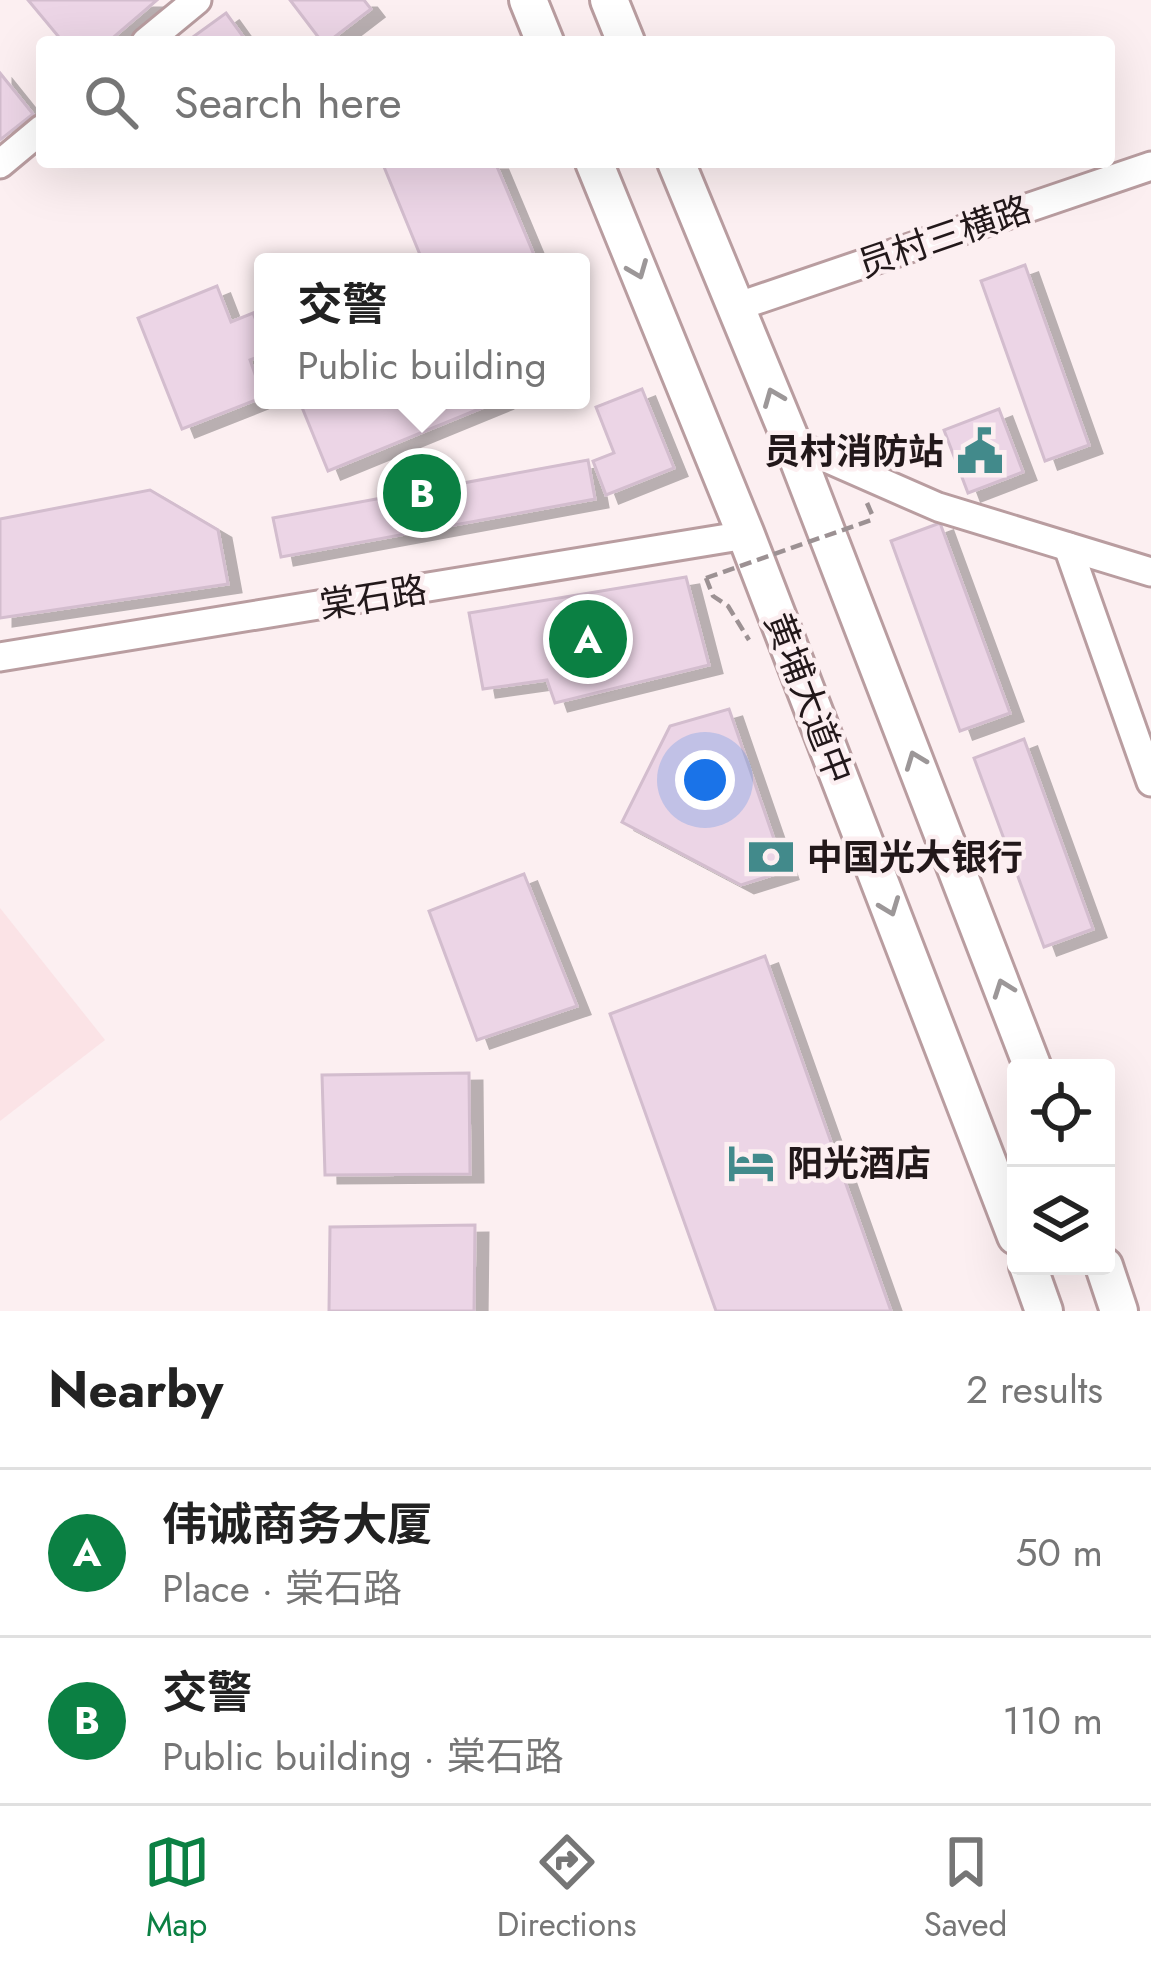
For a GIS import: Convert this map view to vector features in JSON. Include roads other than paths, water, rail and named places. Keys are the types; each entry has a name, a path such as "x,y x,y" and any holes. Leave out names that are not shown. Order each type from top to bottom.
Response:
{"main road":[{"path":"528,0 543,36"},
{"path":"609,0 624,36"},
{"name":"黄埔大道中","path":"596,168 746,535 1007,1213"},
{"path":"678,168 792,443 1030,1059"},
{"path":"1031,1275 1044,1311"},
{"path":"1107,1275 1119,1311"}],"street":[{"path":"153,36 196,0"},
{"path":"0,164 36,134"},
{"name":"员村三横路","path":"736,307 1151,166"},
{"path":"792,443 938,507 1151,572"},
{"name":"棠石路","path":"0,657 746,535"},
{"path":"1068,547 1151,782"}],"place":[{"name":"员村消防站","path":"980,451"},
{"name":"交警","path":"422,493"},
{"name":"伟诚商务大厦","path":"588,639"},
{"name":"中国光大银行","path":"771,857"},
{"name":"阳光酒店","path":"751,1163"}]}
